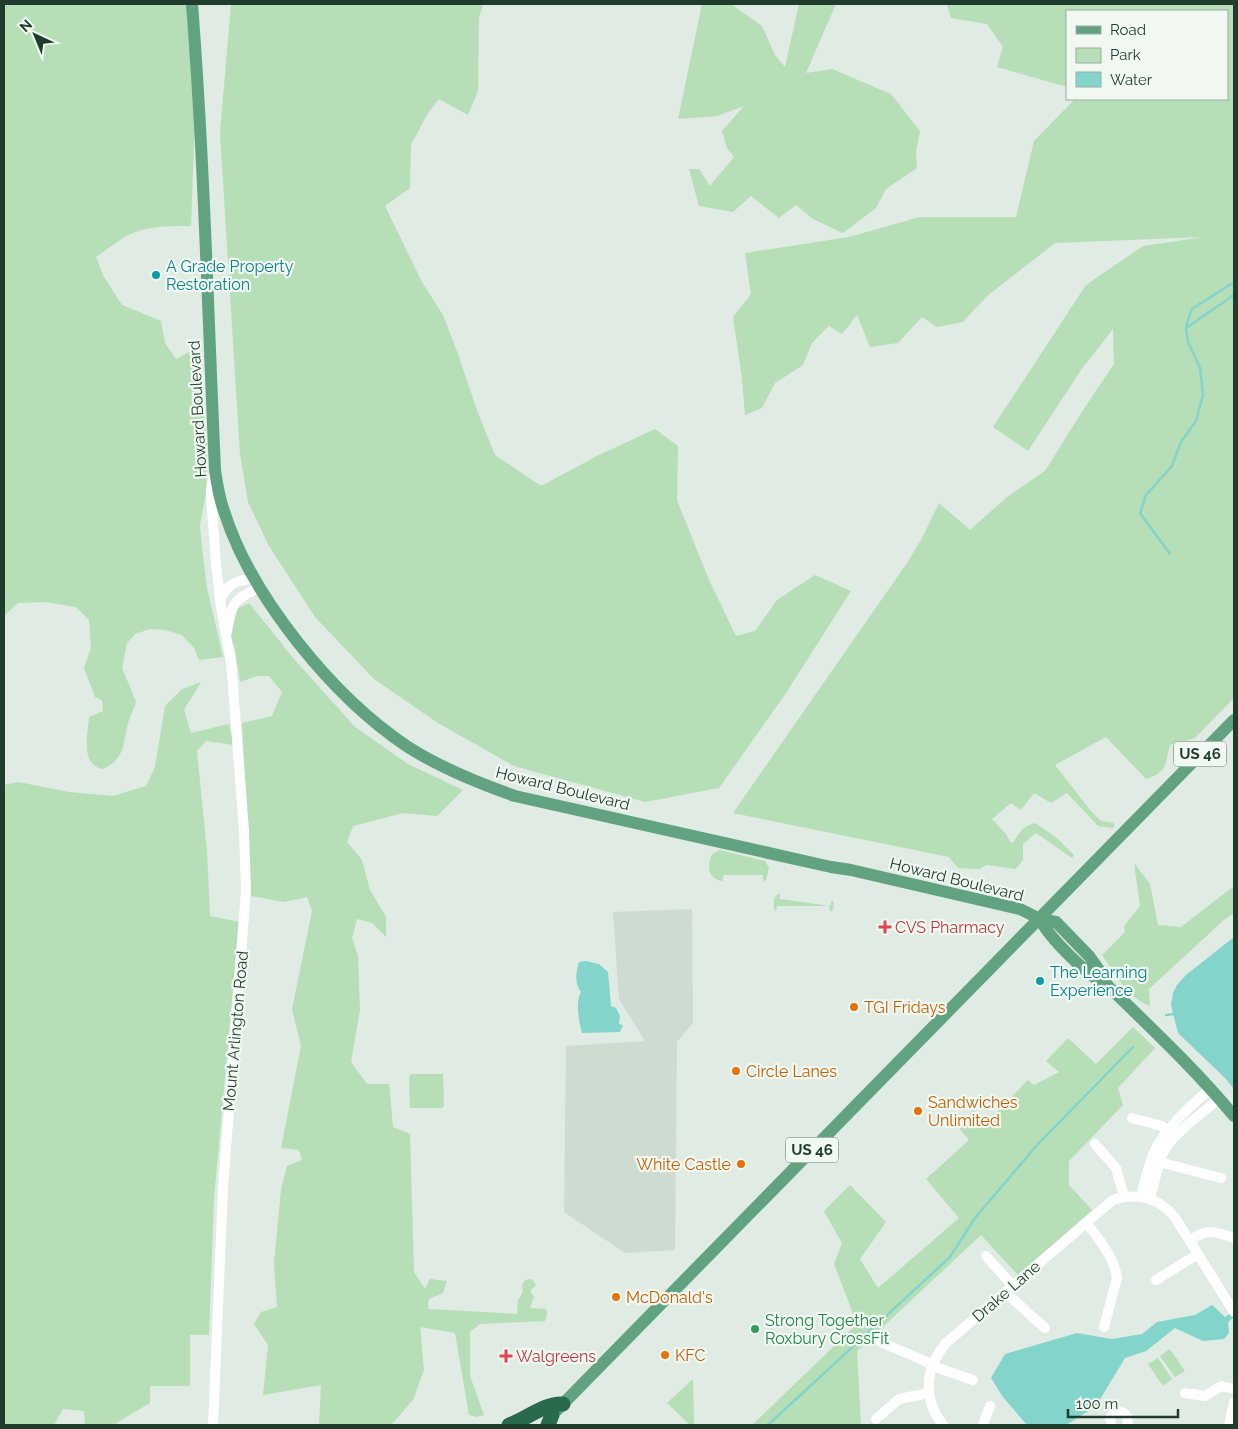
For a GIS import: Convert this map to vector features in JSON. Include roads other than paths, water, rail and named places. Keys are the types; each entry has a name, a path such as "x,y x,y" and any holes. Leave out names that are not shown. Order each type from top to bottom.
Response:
{"highway":[{"name":"US 46","path":"509,1425 552,1404 563,1404"}],"main road":[{"name":"Howard Boulevard","path":"192,4 204,188 215,470 224,512 240,550 257,582 289,631 327,676 358,707 409,747 468,779 515,796 1020,909 1040,919 1056,922 1077,943 1102,974 1108,986 1211,1088 1234,1116"},
{"name":"US 46","path":"548,1422 563,1404 1234,720"}],"street":[{"name":"Mount Arlington Road","path":"213,1425 223,1187 246,890 244,831 233,686 220,600 212,509 211,489 215,470"},
{"path":"220,600 225,591 238,581 257,582"},
{"name":"Mount Arlington Road","path":"226,638 233,605 257,582"},
{"path":"1146,1197 1156,1161 1155,1151 1211,1088"},
{"path":"1171,1135 1220,1098"},
{"path":"1132,1118 1159,1124 1171,1135"},
{"path":"1095,1144 1116,1168 1124,1196 1146,1197 1162,1204 1171,1211 1234,1311"},
{"path":"1156,1161 1221,1178"},
{"name":"Drake Lane","path":"943,1425 932,1408 928,1380 932,1366 946,1343 1113,1200 1124,1196"},
{"path":"1086,1223 1116,1271 1117,1278 1104,1327"},
{"path":"1190,1240 1208,1231 1234,1238"},
{"path":"1156,1280 1198,1254"},
{"path":"986,1256 1009,1288 1045,1328"},
{"path":"881,1342 932,1366 973,1380"},
{"path":"1185,1393 1204,1396 1221,1386 1234,1389"},
{"path":"876,1419 899,1399 929,1393"},
{"path":"1229,1425 1234,1402"},
{"path":"984,1425 990,1406"},
{"path":"1111,1425 1110,1418 1116,1412 1120,1412 1127,1416 1127,1425"}],"water":[{"path":"1234,937 1234,1089 1178,1033 1171,1005 1173,993 1177,985 1186,975"},
{"path":"586,961 599,964 608,972 611,1006 616,1008 620,1016 619,1024 623,1025 620,1032 582,1033 578,1007 581,992 577,985 576,977 579,962"},
{"path":"1212,1305 1225,1317 1234,1311 1234,1317 1228,1322 1229,1333 1224,1339 1203,1341 1175,1328 1146,1351 1125,1358 1096,1406 1066,1425 1027,1425 1003,1397 991,1378 1005,1354 1077,1333 1112,1339 1142,1334 1157,1322 1195,1315"}],"waterway":[{"path":"1186,326 1192,309 1234,282"},
{"path":"1170,554 1140,513 1146,495 1172,466 1181,442 1196,421 1203,395 1200,368 1188,342 1186,328 1234,295"},
{"path":"1166,1015 1174,1014"},
{"path":"768,1425 950,1257 975,1218 1037,1145 1133,1047"}],"place":[{"name":"A Grade Property Restoration","path":"156,275"},
{"name":"CVS Pharmacy","path":"885,927"},
{"name":"The Learning Experience","path":"1040,981"},
{"name":"TGI Fridays","path":"854,1007"},
{"name":"Circle Lanes","path":"736,1071"},
{"name":"Sandwiches Unlimited","path":"918,1111"},
{"name":"White Castle","path":"741,1164"},
{"name":"McDonald's","path":"616,1297"},
{"name":"Strong Together Roxbury CrossFit","path":"755,1329"},
{"name":"KFC","path":"665,1355"},
{"name":"Walgreens","path":"506,1356"}]}
